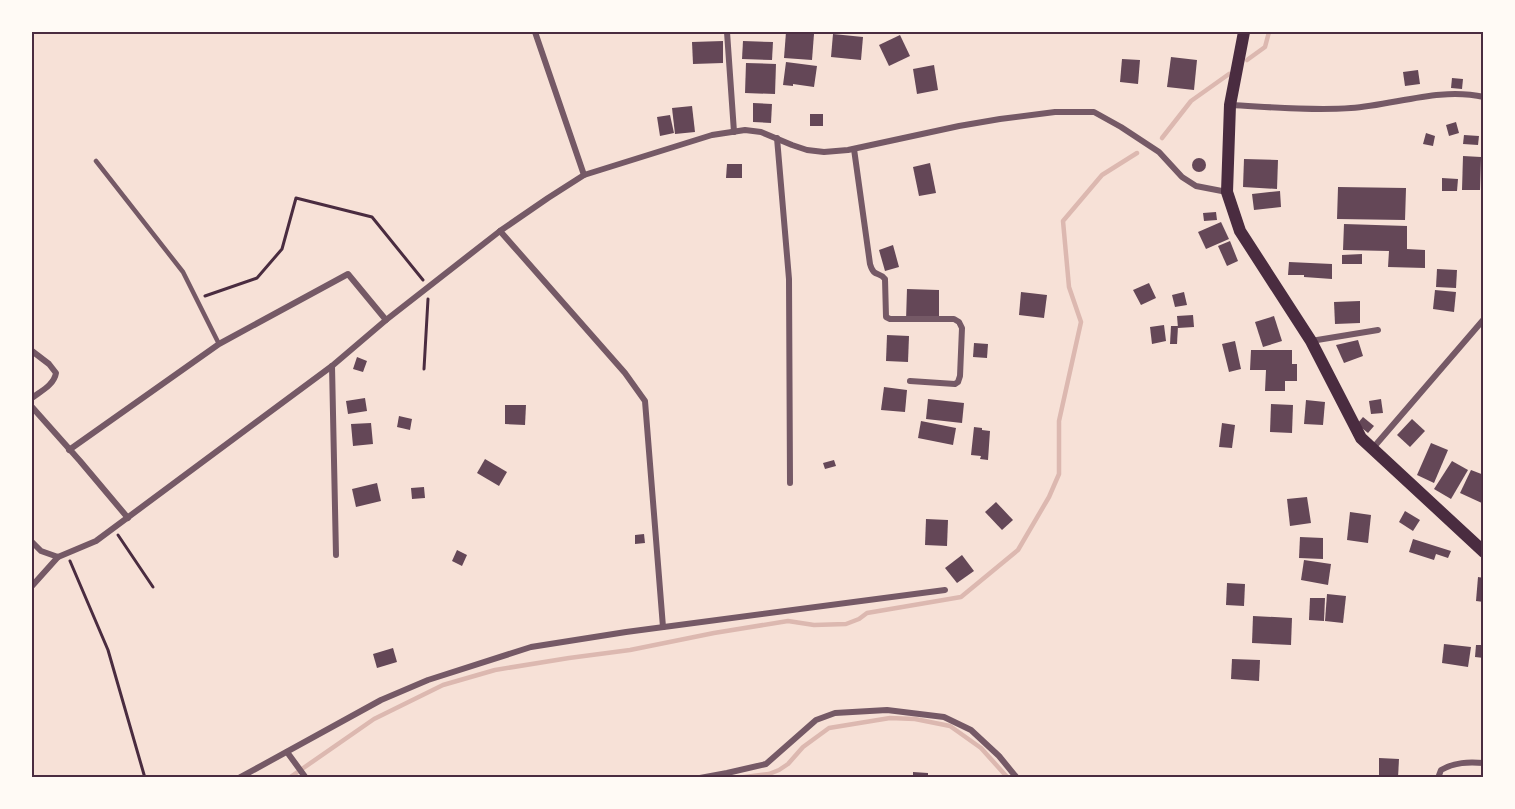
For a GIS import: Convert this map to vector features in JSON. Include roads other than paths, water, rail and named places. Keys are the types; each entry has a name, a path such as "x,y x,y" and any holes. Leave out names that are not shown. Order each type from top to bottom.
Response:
{"main road":[{"path":"1244,32 1230,105 1227,192 1240,231 1311,341 1361,438 1484,552"}],"street":[{"path":"536,32 584,175"},
{"path":"727,32 734,132"},
{"path":"1230,105 1332,109 1353,108 1442,94 1484,97"},
{"path":"32,586 58,557 96,541 128,518 332,366 386,320 500,231 584,175 712,135 745,130 761,132 807,150 825,152 854,149 1000,119 1055,112 1094,112 1159,152 1182,177 1196,186 1227,192"},
{"path":"777,138 789,279 790,483"},
{"path":"854,149 870,264 873,272 885,279 886,317 890,319 954,319 962,328 958,382 951,385 910,381"},
{"path":"500,231 625,373 645,401 663,627"},
{"path":"69,450 219,344 348,274 386,320"},
{"path":"1372,449 1484,319"},
{"path":"1311,341 1378,330"},
{"path":"32,351 49,364 56,373 51,384 32,398"},
{"path":"332,366 336,555"},
{"path":"32,407 128,518"},
{"path":"32,542 41,551 58,557"},
{"path":"239,777 381,700 428,680 531,647 663,627 945,590"},
{"path":"700,777 766,764 816,720 835,713 887,710 944,717 971,730 999,756 1017,777"},
{"path":"287,752 306,777"},
{"path":"1438,777 1441,770 1455,763 1484,763"}],"lane":[{"path":"96,161 183,272 219,344"}],"waterway":[{"path":"1247,60 1265,47 1269,32"},
{"path":"1162,138 1191,101 1229,74"},
{"path":"289,778 374,719 443,685 495,670 630,650 788,621 814,625 846,624 867,613 961,597 1018,550 1049,497 1059,474 1059,421 1081,322 1069,287 1063,221 1102,175 1137,153"},
{"path":"737,778 769,774 779,770 788,764 803,747 829,728 890,718 915,719 950,726 981,748 1008,778"}]}
